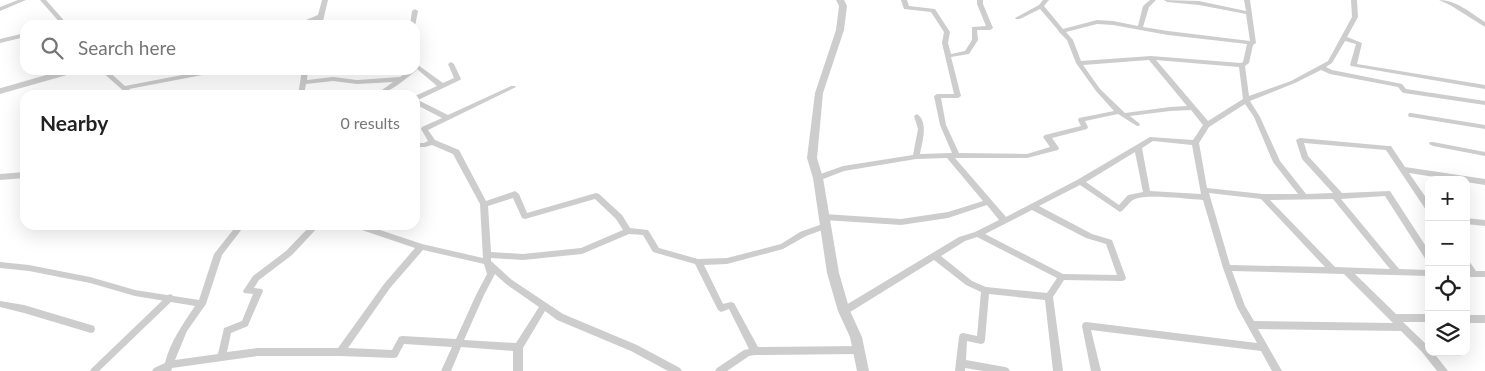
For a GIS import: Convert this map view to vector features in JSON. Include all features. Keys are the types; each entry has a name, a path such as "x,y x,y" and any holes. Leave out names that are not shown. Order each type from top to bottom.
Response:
{"street":[{"path":"0,9 23,0"},
{"path":"43,0 60,20"},
{"path":"321,20 325,0"},
{"path":"840,0 843,6 840,30 819,93 812,158 818,178 833,273 844,312 856,337 864,371"},
{"path":"904,0 906,8 933,10 947,32 945,42 958,96 937,96 943,125 954,156 1004,220"},
{"path":"948,56 967,52 975,40 974,28 990,28 980,0"},
{"path":"1018,18 1041,6 1046,0"},
{"path":"1140,28 1146,6 1153,0"},
{"path":"1167,0 1199,3 1248,13"},
{"path":"1079,63 1151,58 1242,65 1246,62 1250,44 1253,43 1247,0"},
{"path":"1277,371 1241,307 1227,268 1205,194 1195,143 1207,125 1246,100 1293,82 1330,62 1355,17 1354,0"},
{"path":"1442,0 1452,4 1485,25"},
{"path":"1041,6 1070,40 1079,63 1098,90 1122,114 1137,124"},
{"path":"414,20 415,11"},
{"path":"311,20 322,16"},
{"path":"1061,31 1097,22 1250,44"},
{"path":"0,41 20,36"},
{"path":"1343,38 1359,43 1353,65 1485,87"},
{"path":"1151,58 1207,125"},
{"path":"420,97 458,78 451,64"},
{"path":"1242,65 1246,100 1277,162 1304,196"},
{"path":"1321,67 1330,72 1400,85 1404,91 1485,103"},
{"path":"420,71 442,86"},
{"path":"0,92 57,75"},
{"path":"109,75 125,88 192,75"},
{"path":"302,90 304,75"},
{"path":"378,79 379,75"},
{"path":"382,90 406,75"},
{"path":"303,82 333,79 357,82 378,79 401,79"},
{"path":"446,371 491,274 487,258 484,204 456,152 432,142 424,129 513,87"},
{"path":"420,103 448,118"},
{"path":"818,178 843,169 916,157 1030,156 1055,148 1047,137 1085,127 1081,120 1170,108 1192,108"},
{"path":"1411,115 1485,127"},
{"path":"916,157 921,128 917,116"},
{"path":"844,312 962,239 978,234 1080,182 1152,140 1195,143"},
{"path":"1397,272 1305,157 1300,140 1388,148 1425,202"},
{"path":"420,146 425,146 432,142"},
{"path":"1433,144 1485,154"},
{"path":"1138,148 1147,194"},
{"path":"1402,168 1485,182"},
{"path":"0,177 20,175"},
{"path":"1080,182 1120,209 1130,197 1147,194 1337,196 1387,193 1425,252"},
{"path":"484,204 515,194 525,216 596,196 619,217 628,231"},
{"path":"1263,196 1284,221 1315,250 1333,271"},
{"path":"371,230 421,247 487,258 523,257 582,250 628,231 645,232 656,250 698,262 727,261 784,246 824,222 901,222 948,215 989,202"},
{"path":"978,234 1062,277 1122,278 1109,242 1089,236 1032,206"},
{"path":"1470,221 1485,223"},
{"path":"168,368 184,329 202,304 218,254 237,230"},
{"path":"222,357 227,331 245,323 259,291 247,291 256,278 289,253 311,230"},
{"path":"340,352 388,286 421,247"},
{"path":"935,256 969,283 985,290 1050,296"},
{"path":"487,258 509,282 560,317 634,348 662,367 677,371"},
{"path":"698,262 721,308 732,305 755,351"},
{"path":"0,266 29,268 90,280 135,293 202,304"},
{"path":"1227,268 1425,273"},
{"path":"1346,271 1425,349 1443,371"},
{"path":"1470,274 1485,274"},
{"path":"1058,371 1050,296 1062,277"},
{"path":"985,290 981,340 963,337 961,367 1005,371"},
{"path":"94,371 170,298"},
{"path":"0,304 24,309 91,329"},
{"path":"518,371 518,347 544,306"},
{"path":"1394,318 1425,318"},
{"path":"1470,319 1485,319"},
{"path":"1252,325 1403,327"},
{"path":"1096,371 1086,326 1265,348"},
{"path":"156,371 222,357 257,352 394,354 402,340 518,347"},
{"path":"720,371 747,353 755,351 859,350"}]}
